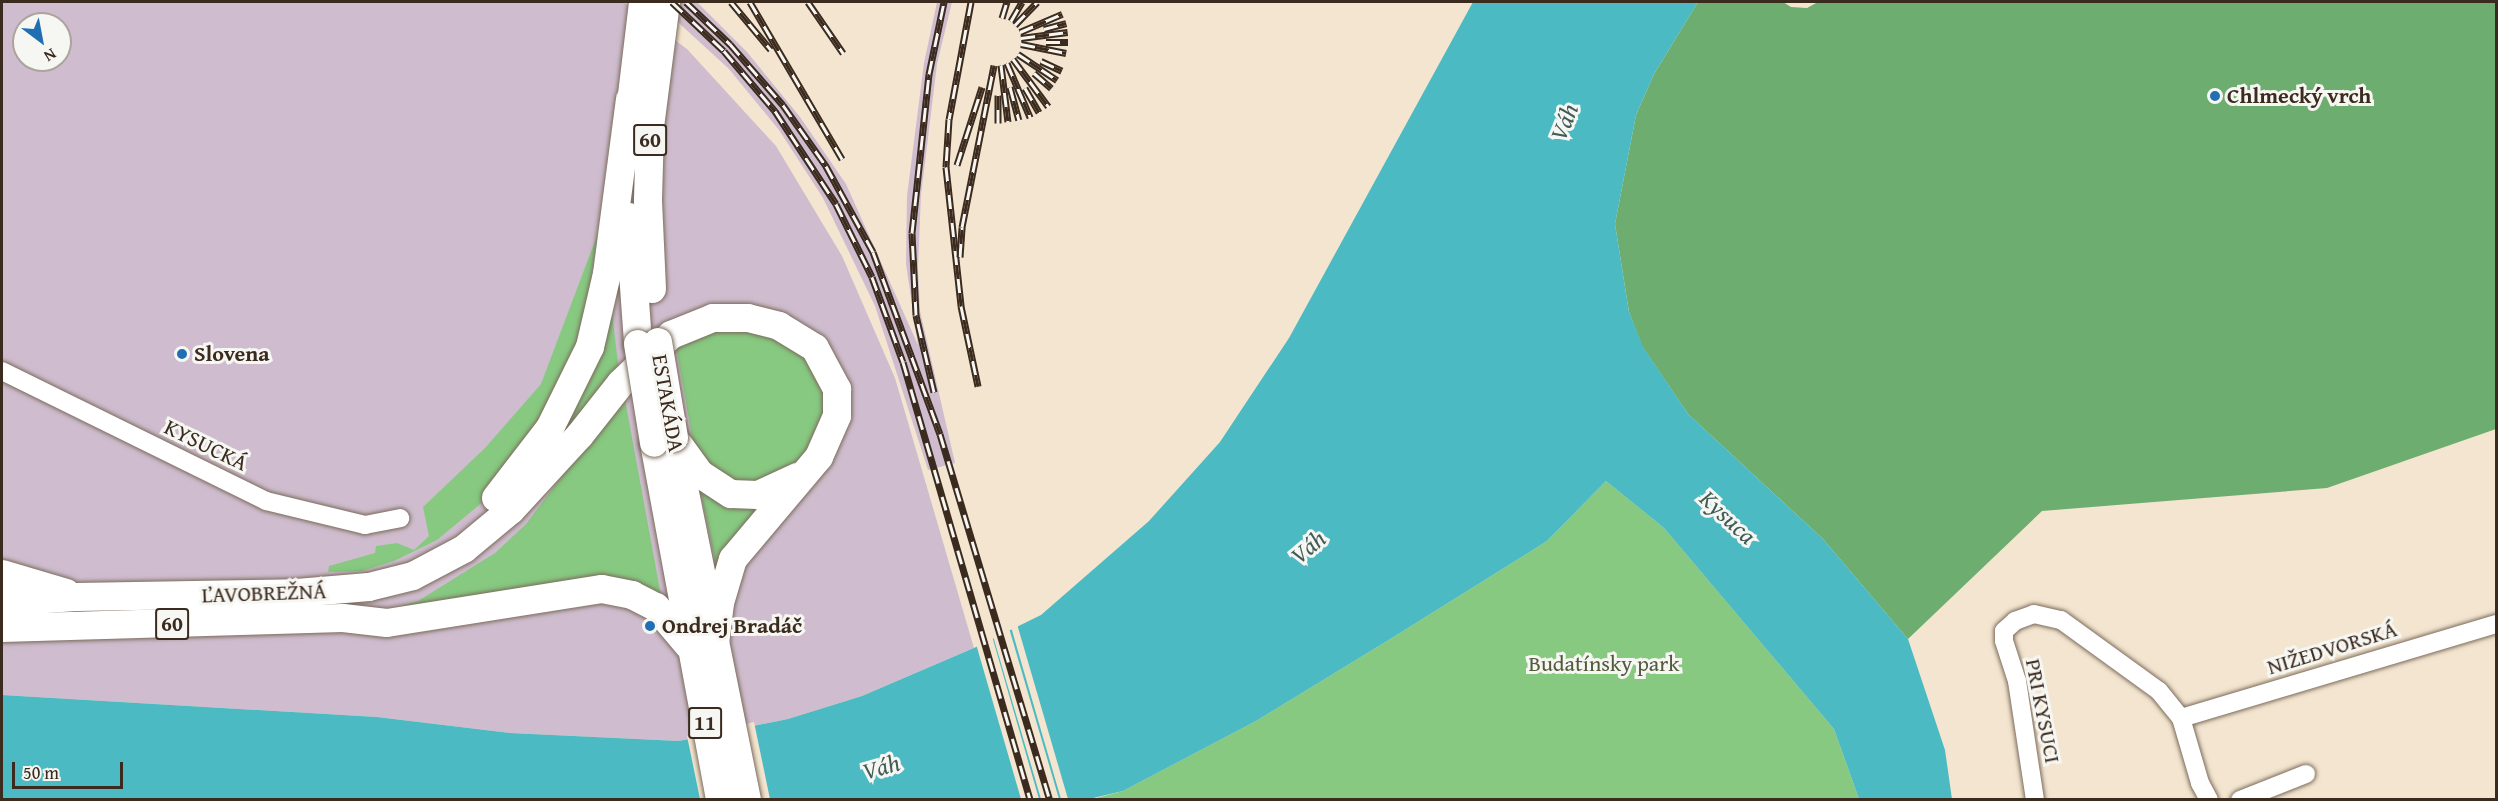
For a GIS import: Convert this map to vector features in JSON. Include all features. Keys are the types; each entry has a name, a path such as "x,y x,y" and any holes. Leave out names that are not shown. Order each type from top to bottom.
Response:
{"main road":[{"name":"ESTAKÁDA","path":"643,2 630,100 630,251 638,344 664,440"},
{"name":"ESTAKÁDA","path":"666,2 652,103 648,200 664,440 688,616 702,644 747,800"},
{"path":"348,589 415,561 466,526 518,474 550,428 580,371 599,314 630,100"},
{"path":"713,318 748,318 794,333 815,348 832,373 837,389 837,416 829,442 813,465 755,528 733,559 720,603 702,644 656,607 632,595 602,589 387,623 343,618 414,594 482,553 538,498 580,435 621,383 671,335 713,318"},
{"name":"ĽAVOBREŽNÁ","path":"2,602 76,597 229,595 348,589 390,584 464,549 511,510 580,435"},
{"path":"664,440 700,474 732,494 771,491 813,465"},
{"path":"2,574 76,597"},
{"name":"ĽAVOBREŽNÁ","path":"2,628 343,618"},
{"name":"ESTAKÁDA","path":"702,644 720,800"}],"street":[{"name":"KYSUCKÁ","path":"2,371 266,501 365,525 400,518"},
{"name":"PRI KYSUCI","path":"2035,800 2017,681 2006,651 2004,631 2015,621 2034,614 2061,620 2159,692 2181,718"},
{"name":"NIŽEDVORSKÁ","path":"2181,718 2496,624"},
{"path":"2181,718 2200,783 2209,800"},
{"path":"2240,800 2306,774"}],"shaded area":[{"path":"2,2 623,2 687,49 776,146 842,256 895,378 974,648 862,696 788,719 679,741 510,733 377,717 2,695"},
{"path":"656,2 697,2 747,52 800,117 846,184 918,345 906,264 907,196 924,63 937,2 952,2 937,64 921,195 918,268 920,311 955,463 928,470 875,306 823,198 779,130 729,69"}],"green space":[{"path":"1698,2 1783,2 1791,7 1807,8 1818,2 2496,2 2496,429 2327,488 2042,511 1908,639 1823,539 1688,414 1642,346 1629,312 1615,224 1636,115 1654,74"},
{"path":"598,233 584,325 559,394 490,496 437,540 394,561 362,571 328,572 329,566 375,553 376,546 397,543 414,550 429,536 423,507 485,448 541,384"},
{"path":"611,305 619,371 571,434 495,516"},
{"path":"735,327 770,334 811,362 826,402 815,442 782,480 724,485 693,442 676,347 697,335"},
{"path":"624,394 662,601 388,610 418,601 495,553 526,524"},
{"name":"Budatínsky park","path":"1606,481 1664,528 1834,729 1859,799 1089,800 1123,791 1256,721 1387,641 1547,541"},
{"path":"700,489 771,498 717,571"}],"water":[{"path":"1473,2 1698,2 1654,74 1636,115 1615,224 1629,312 1643,347 1688,414 1823,539 1908,639 1945,750 1952,799 1859,799 1834,729 1664,528 1606,481 1547,541 1387,641 1256,721 1123,791 1089,799 2,800 2,695 377,717 510,733 679,741 788,719 862,696 974,648 1041,615 1149,521 1220,442 1289,338"}],"pier":[{"path":"1017,624 1068,799 1061,799 1011,627"},
{"path":"1009,628 1059,799 1041,799 993,636"},
{"path":"992,636 1039,799 1021,799 976,644"},
{"path":"754,722 770,799 736,799 722,729"},
{"path":"718,730 732,799 700,799 687,736"}],"railway":[{"path":"672,2 724,51 775,111 836,204 872,277 903,362 1030,800"},
{"path":"686,2 730,44 783,105 826,166 873,252 940,434 1050,800"},
{"path":"731,2 771,50"},
{"path":"750,2 842,159"},
{"path":"808,2 843,53"},
{"path":"934,392 916,315 912,233 929,74 944,2"},
{"path":"971,2 949,119 946,167 961,306 978,386"},
{"path":"1002,18 1007,2"},
{"path":"1011,21 1022,2"},
{"path":"1015,25 1037,2"},
{"path":"1020,32 1062,14"},
{"path":"1044,29 1066,23"},
{"path":"1021,38 1068,32"},
{"path":"1046,42 1068,42"},
{"path":"1021,44 1066,53"},
{"path":"1018,54 1057,80"},
{"path":"1013,59 1048,106"},
{"path":"1041,61 1062,71"},
{"path":"1007,63 1030,117"},
{"path":"960,257 962,227 994,65"},
{"path":"1001,65 1008,122"},
{"path":"1034,73 1051,88"},
{"path":"957,165 982,87"},
{"path":"1010,87 1019,120"},
{"path":"1025,88 1039,112"},
{"path":"998,95 998,123"}],"place":[{"name":"Chlmecký vrch","path":"2215,96"},
{"name":"Slovena","path":"182,354"},
{"name":"Ondrej Bradáč","path":"650,626"}],"water label":[{"name":"Váh","path":"1564,122"},
{"name":"Kysuca","path":"1728,517"},
{"name":"Váh","path":"1308,547"},
{"name":"Váh","path":"881,767"}]}
